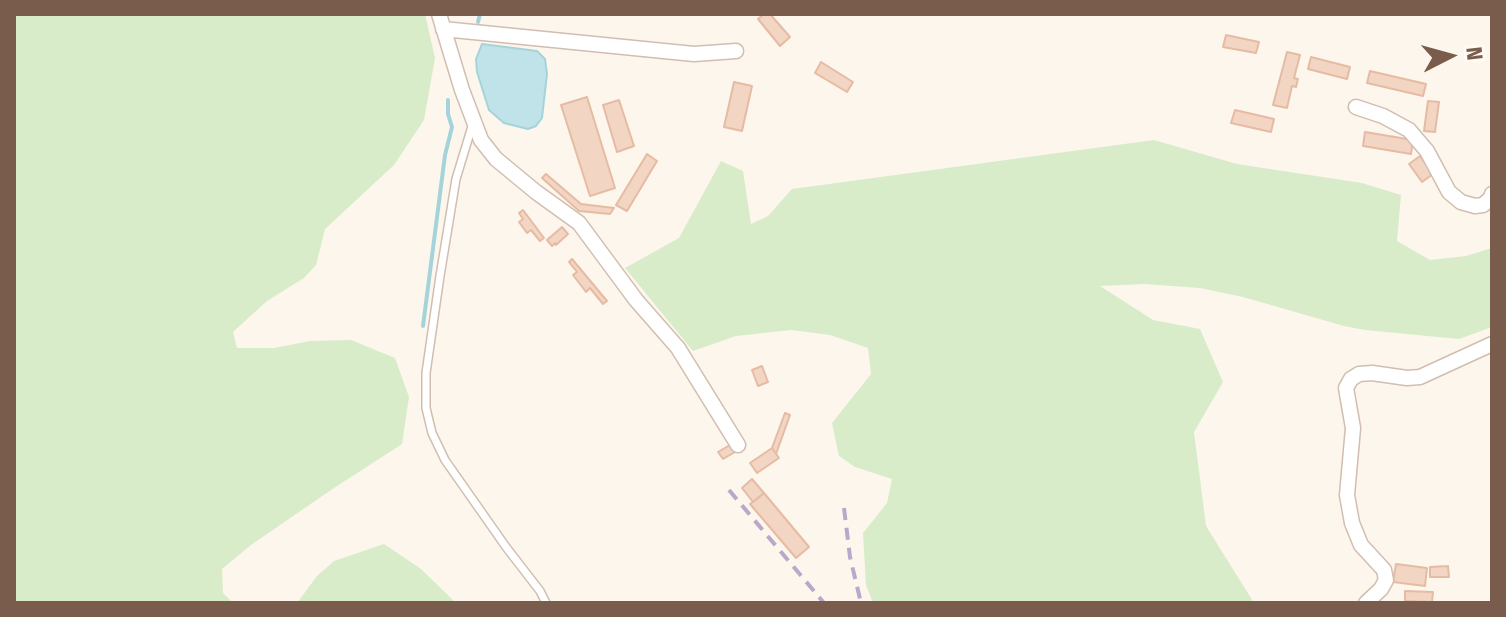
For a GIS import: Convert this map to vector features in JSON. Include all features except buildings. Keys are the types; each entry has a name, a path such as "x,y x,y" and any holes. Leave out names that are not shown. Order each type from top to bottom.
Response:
{"street":[{"path":"736,51 694,54 441,21 481,140 496,159 579,223 636,300 678,348 738,445"},
{"path":"1356,107 1383,116 1409,130 1427,151 1449,192 1461,202 1483,205 1492,194"},
{"path":"1366,603 1386,580 1384,570 1361,545 1352,523 1347,495 1353,428 1346,388 1351,379 1359,374 1420,377 1492,344"}],"lane":[{"path":"473,121 456,179 442,263 426,373 426,408 432,433 445,460 546,603"}],"green space":[{"path":"14,14 425,14 435,58 424,120 394,165 325,229 316,265 304,278 267,301 233,332 237,348 274,348 310,341 351,340 395,358 409,397 402,444 251,545 222,569 223,593 233,603 14,603"},
{"path":"1154,140 1237,164 1362,183 1401,195 1397,241 1430,260 1466,256 1492,248 1492,327 1459,339 1344,326 1200,288 1144,284 1100,286 1153,320 1200,329 1223,382 1194,432 1206,526 1254,603 873,603 866,585 863,533 887,503 892,479 855,467 839,456 832,423 871,374 868,348 830,335 791,330 736,336 693,351 625,268 679,238 721,161 743,171 751,224 768,216 792,189"},
{"path":"384,544 421,569 456,603 297,603 317,576 334,561"}],"water":[{"path":"482,44 537,51 545,59 547,74 542,118 536,126 528,129 504,123 489,110 477,72 476,59"}],"waterway":[{"path":"478,22 480,14"},
{"path":"423,326 445,155 452,127 448,100"}],"railway":[{"path":"729,490 824,603"},
{"path":"844,508 850,557 861,603"}]}
